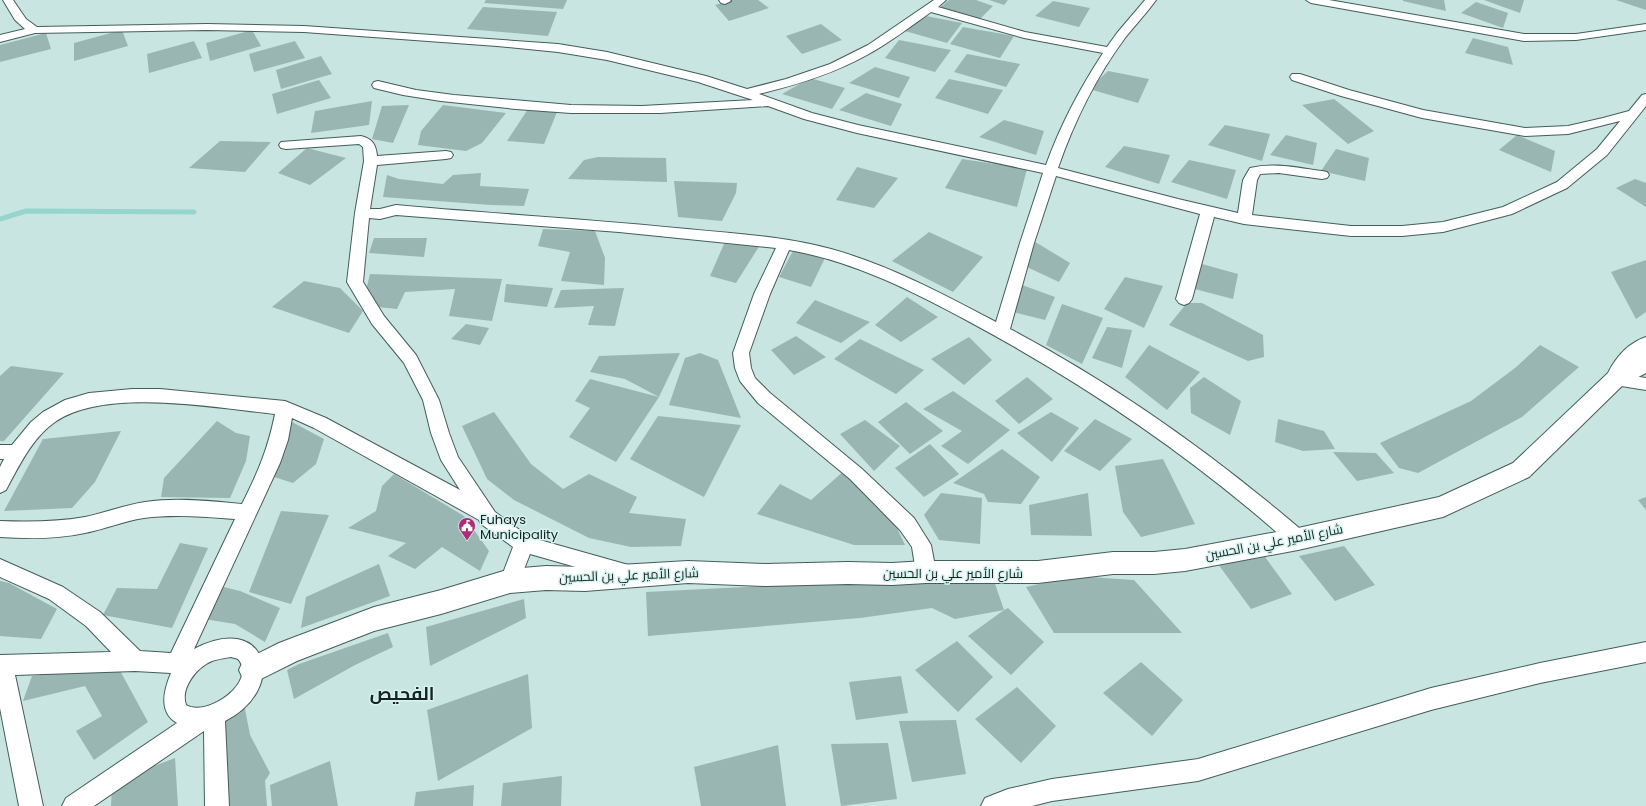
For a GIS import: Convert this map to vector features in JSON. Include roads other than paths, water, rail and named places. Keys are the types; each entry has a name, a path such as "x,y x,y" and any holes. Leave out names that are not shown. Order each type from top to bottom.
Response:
{"street":[{"path":"8,0 19,18 27,27 35,30"},
{"path":"746,93 773,87 844,62 863,53 941,0"},
{"path":"1001,331 1049,170 1062,138 1096,72 1109,51 1151,0"},
{"path":"1311,0 1523,38 1556,39 1588,36 1646,27"},
{"path":"929,8 1024,35 1109,51"},
{"path":"0,40 35,30 206,27 304,29 498,42 558,48 607,56 665,69 746,93 808,116 857,129 1049,170 1208,211 1244,219 1351,231 1402,231 1443,227 1507,211 1562,185 1602,152 1646,98"},
{"path":"1296,77 1345,93 1422,114 1525,132 1542,133 1571,130 1635,113"},
{"path":"378,85 400,92 426,96 500,104 592,110 679,109 770,102"},
{"path":"286,145 361,140 367,143 370,147 371,161 362,213 355,282 378,320 410,359 431,400 440,433 450,460 488,518"},
{"path":"371,161 446,155"},
{"path":"1244,219 1250,180 1255,171 1261,168 1322,176"},
{"path":"362,213 380,214 396,210 494,219 668,231 785,243 847,259 906,283 1001,331 1091,385 1158,430 1267,511 1298,539"},
{"path":"1184,299 1208,211"},
{"path":"785,243 762,294 741,353 743,368 748,381 764,398 856,474 907,524 921,545 926,572"},
{"name":"شارع الأمير علي بن الحسين","path":"1616,378 1627,359 1646,345"},
{"name":"شارع الأمير علي بن الحسين","path":"253,670 288,652 374,619 441,602 510,581 546,578 585,579 688,572 766,575 848,573 892,574 926,572 1038,572 1113,563 1154,563 1185,560 1298,539 1443,507 1521,470 1616,378 1646,364"},
{"path":"1616,378 1646,384"},
{"path":"0,485 8,452 49,417 71,405 89,400 132,396 160,396 285,408 320,422 456,497 524,544 638,575"},
{"path":"209,717 192,718 182,715 176,708 173,698 175,687 181,675 183,663 247,512 271,463 279,440 285,408"},
{"path":"0,529 40,531 64,529 86,525 143,510 168,508 247,512"},
{"path":"510,581 524,544"},
{"path":"0,568 56,593 92,619 135,661"},
{"path":"31,806 1,665 135,661 183,663 216,649 231,647 243,650 251,659 253,670 247,688 241,697 224,711 209,717 74,806"},
{"path":"993,806 1008,800 1052,790 1198,770 1431,699 1540,673 1646,652"},
{"path":"209,717 218,806"}],"waterway":[{"path":"0,219 26,211 194,212"}],"place":[{"name":"Fuhays Municipality","path":"467,541"}],"district":[{"name":"الفحيص","path":"402,693"}]}
